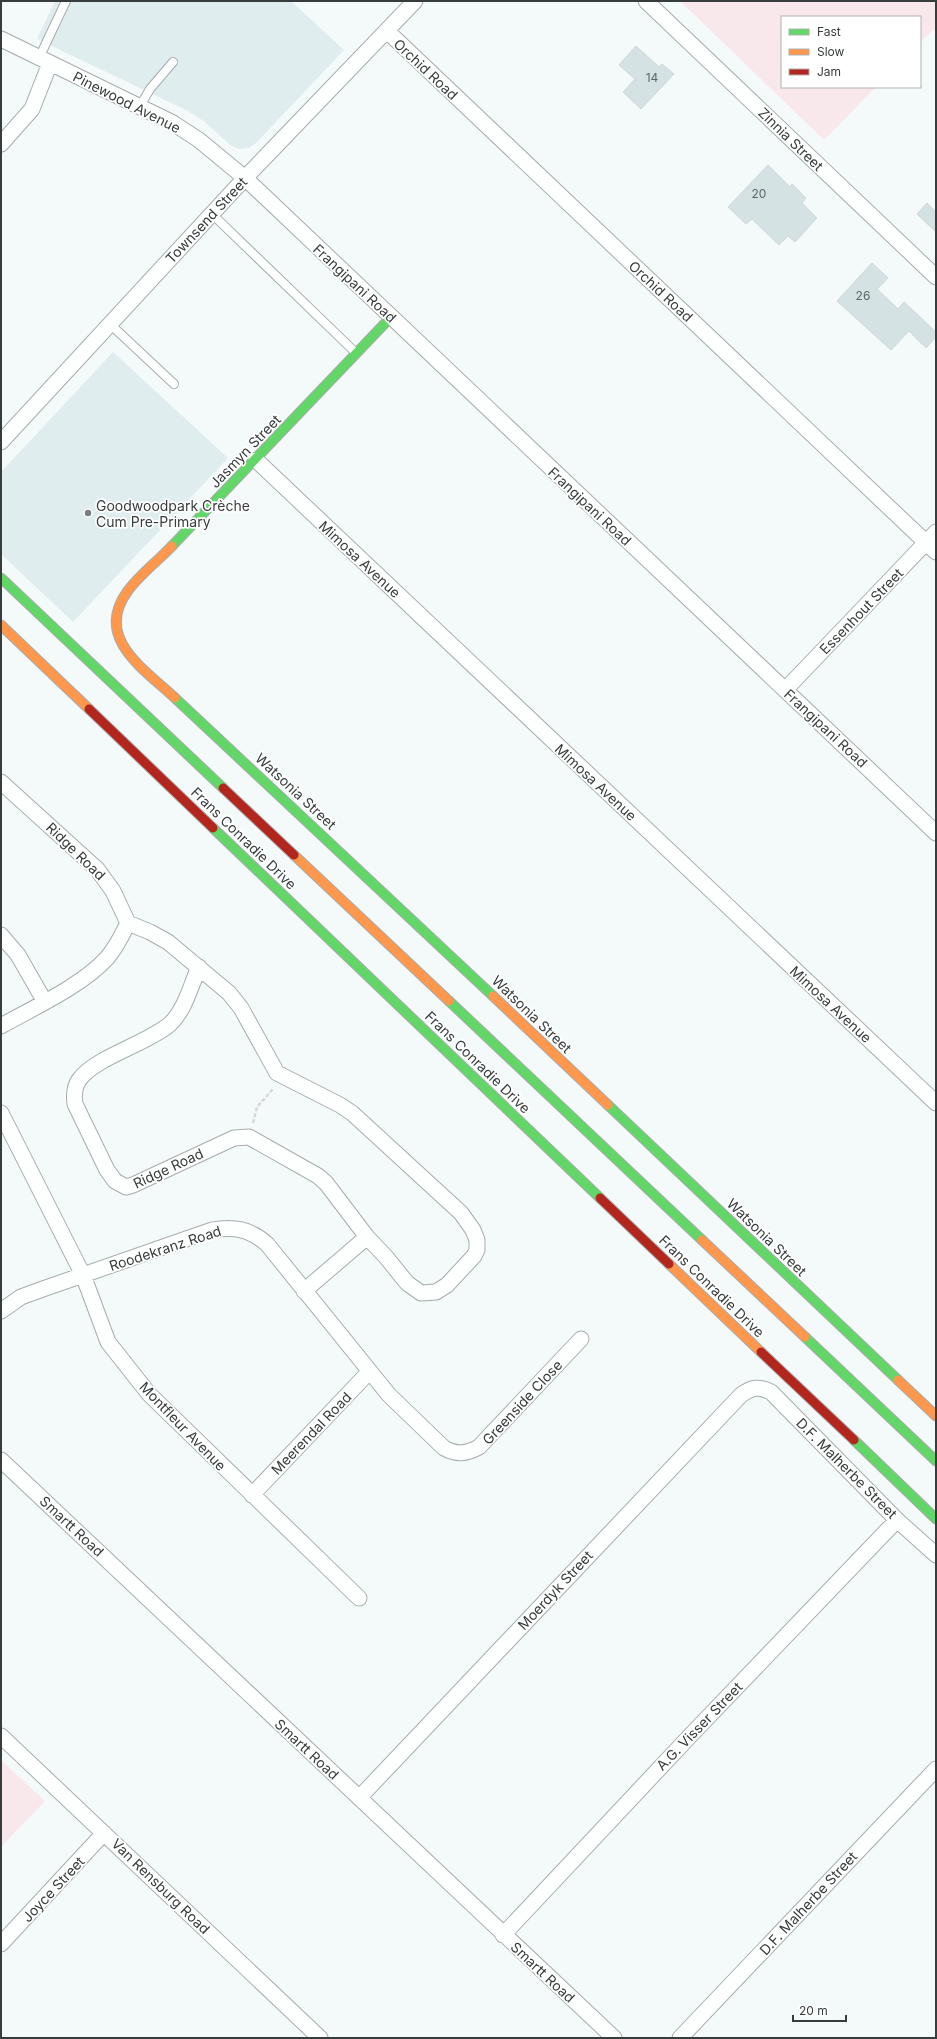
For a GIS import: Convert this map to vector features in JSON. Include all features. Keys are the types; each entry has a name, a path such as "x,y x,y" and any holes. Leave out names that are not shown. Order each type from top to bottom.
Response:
{"main road":[{"name":"Jasmyn Street","path":"114,627 115,614 128,591 256,460 391,317"},
{"name":"Frans Conradie Drive","path":"1,578 936,1461"},
{"name":"Frans Conradie Drive","path":"1,625 936,1519"},
{"name":"Watsonia Street","path":"114,627 120,641 139,664 334,845 936,1416"}],"street":[{"name":"Townsend Street","path":"1,442 245,178 415,1"},
{"name":"Zinnia Street","path":"646,1 936,277"},
{"name":"Orchid Road","path":"387,31 933,542"},
{"name":"Pinewood Avenue","path":"1,39 140,106 192,136 245,178"},
{"path":"1,144 32,109 44,60"},
{"name":"Frangipani Road","path":"245,178 936,833"},
{"name":"Mimosa Avenue","path":"256,460 936,1103"},
{"name":"Essenhout Street","path":"785,690 933,542"},
{"name":"Ridge Road","path":"1,782 96,869 113,891 128,923"},
{"path":"1,1026 80,980 107,958 128,923 150,932 168,942 229,993 241,1008 270,1064 280,1075 340,1105 352,1114 461,1213 473,1230 477,1240 477,1250 474,1256 447,1285 436,1292 428,1294 414,1289 367,1237 326,1183 318,1176 249,1137"},
{"path":"1,935 18,955 44,1002"},
{"name":"Ridge Road","path":"199,967 181,1008 170,1024 86,1073 78,1081 74,1094 75,1104 107,1170 115,1181 126,1187 234,1138 249,1137"},
{"name":"Montfleur Avenue","path":"2,1117 83,1275 108,1342 149,1394 359,1598"},
{"name":"Roodekranz Road","path":"1,1311 21,1297 83,1275 212,1230 237,1228 245,1230 260,1239 369,1372"},
{"path":"304,1291 367,1237"},
{"name":"Greenside Close","path":"369,1372 389,1395 444,1448 452,1453 469,1452 479,1447 582,1339"},
{"name":"Meerendal Road","path":"252,1495 369,1372"},
{"name":"D.F. Malherbe Street","path":"755,1387 771,1392 897,1520 936,1555"},
{"name":"Moerdyk Street","path":"359,1798 741,1395 755,1387"},
{"name":"Smartt Road","path":"1,1460 503,1935 614,2038"},
{"name":"A.G. Visser Street","path":"503,1935 693,1732 897,1520"},
{"name":"Van Rensburg Road","path":"1,1736 320,2038"},
{"name":"D.F. Malherbe Street","path":"680,2038 936,1768"},
{"name":"Joyce Street","path":"1,1944 104,1833"}],"lane":[{"path":"44,60 66,1"},
{"path":"140,106 150,89 172,62"},
{"path":"212,214 357,354"},
{"path":"110,324 174,384"}],"path":[{"path":"249,1137 257,1108 271,1093 280,1075"}],"shaded area":[{"path":"55,1 291,1 344,50 257,142 249,148 239,149 230,145 205,122 188,111 37,39"},
{"path":"680,1 936,1 936,31 933,30 921,42 921,16 781,16 781,88 875,88 824,140"},
{"name":"Goodwoodpark Crèche Cum Pre-Primary","path":"113,352 228,458 73,622 1,554 1,472"},
{"path":"1,1760 45,1801 1,1847"}],"building":[{"path":"636,46 659,67 662,64 674,74 641,109 623,92 635,79 619,65"},
{"path":"768,165 790,187 792,184 806,198 802,203 817,218 795,242 788,236 779,245 752,219 746,224 728,207"},
{"path":"927,203 936,212 936,232 917,214"},
{"path":"872,263 888,278 877,289 898,309 904,302 936,332 936,337 926,348 909,331 891,350 837,301"}],"traffic: fast":[{"path":"172,546 391,317"},
{"path":"1,578 223,788"},
{"path":"175,698 493,996"},
{"path":"213,828 600,1198"},
{"path":"449,1001 702,1240"},
{"path":"608,1105 898,1380"},
{"path":"805,1337 936,1461"},
{"path":"854,1440 936,1519"}],"traffic: slow":[{"path":"172,546 137,580 127,592 118,609 116,624 120,638 127,651 137,664 175,698"},
{"path":"1,625 89,709"},
{"path":"294,855 449,1001"},
{"path":"493,996 608,1105"},
{"path":"702,1240 805,1337"},
{"path":"669,1264 761,1352"},
{"path":"898,1380 936,1416"}],"traffic: jam":[{"path":"89,709 213,828"},
{"path":"223,788 294,855"},
{"path":"600,1198 669,1264"},
{"path":"761,1352 854,1440"}],"place":[{"name":"Goodwoodpark Crèche Cum Pre-Primary","path":"88,513"}]}
